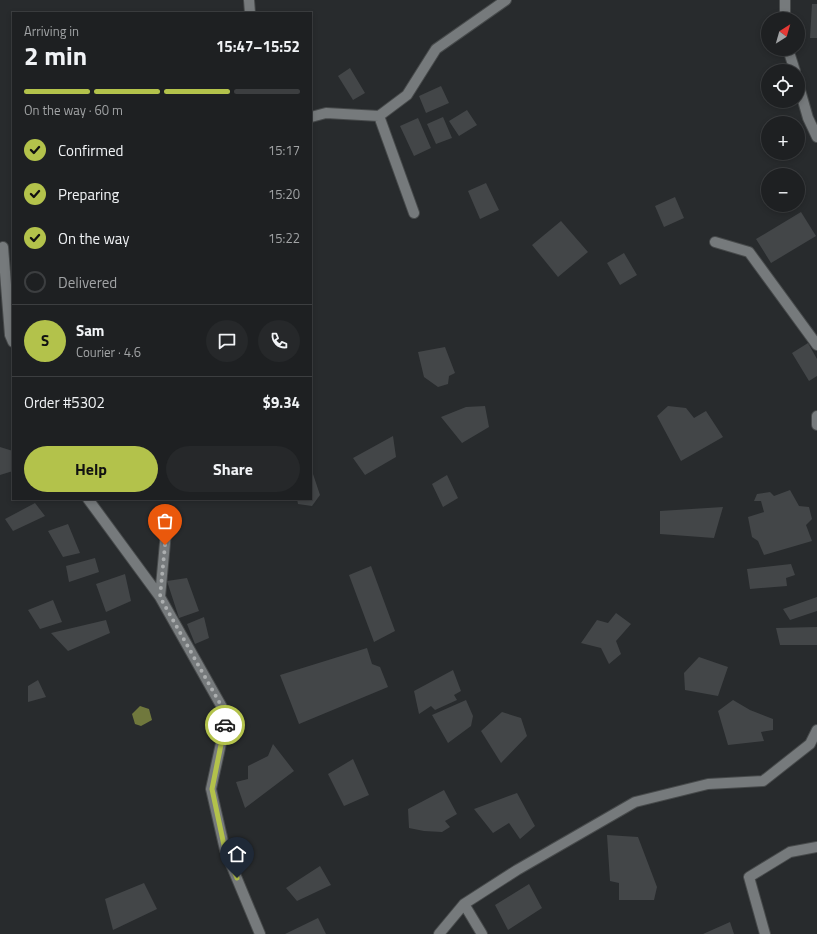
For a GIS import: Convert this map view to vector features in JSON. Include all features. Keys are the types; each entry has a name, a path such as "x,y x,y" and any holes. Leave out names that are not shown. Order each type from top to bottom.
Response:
{"street":[{"path":"249,0 250,12"},
{"path":"312,117 326,113 379,116 407,95 436,49 493,4 506,0"},
{"path":"785,0 786,12"},
{"path":"805,108 808,118 817,136"},
{"path":"379,116 414,213"},
{"path":"715,242 749,252 817,345"},
{"path":"12,243 1,247 10,335 12,340"},
{"path":"817,416 817,425"},
{"path":"89,500 160,597 227,716 212,789 225,850 260,934"},
{"path":"160,597 166,532"},
{"path":"440,934 464,904 517,870 635,802 708,784 764,781 810,744 817,730"},
{"path":"765,934 749,877 790,852 817,847"},
{"path":"464,904 482,934"}],"shaded area":[{"path":"140,706 149,709 152,720 141,726 135,724 132,714"}],"building":[{"path":"812,4 817,4 817,38 810,38"},
{"path":"350,68 365,93 353,100 338,76"},
{"path":"441,86 449,103 426,113 419,96"},
{"path":"467,110 477,125 459,136 449,121"},
{"path":"443,117 452,138 436,144 427,124"},
{"path":"418,118 431,148 414,156 400,126"},
{"path":"486,183 499,210 480,219 468,191"},
{"path":"675,197 684,218 664,227 655,206"},
{"path":"801,212 816,236 771,263 756,239"},
{"path":"561,221 588,252 558,277 532,245"},
{"path":"624,253 637,275 620,285 607,263"},
{"path":"808,343 817,359 817,376 809,381 792,353"},
{"path":"445,347 455,373 449,376 448,384 438,387 424,377 418,352"},
{"path":"485,406 489,427 462,443 441,417 466,407"},
{"path":"668,406 686,408 694,418 706,411 723,437 681,461 657,416"},
{"path":"393,436 396,457 365,475 353,458"},
{"path":"0,447 12,451 12,471 0,475"},
{"path":"312,471 320,495 312,506 298,504 297,500 312,500"},
{"path":"447,475 458,498 443,507 432,484"},
{"path":"790,490 799,506 809,507 812,519 806,525 812,541 764,555 758,541 752,537 748,517 764,512 761,501 754,501 757,494 770,492 774,496"},
{"path":"35,503 45,516 13,531 5,519"},
{"path":"723,507 714,538 660,534 660,511"},
{"path":"68,524 80,553 63,557 48,531"},
{"path":"95,558 99,572 69,582 66,566"},
{"path":"791,564 795,575 786,578 787,586 750,589 747,569"},
{"path":"371,566 395,631 374,642 349,575"},
{"path":"125,574 131,601 106,612 96,584"},
{"path":"187,578 199,611 179,618 167,581"},
{"path":"817,597 817,611 790,620 783,609"},
{"path":"53,600 62,622 40,629 28,610"},
{"path":"616,613 631,624 616,641 621,654 609,664 601,648 581,643 597,620 608,623"},
{"path":"204,617 209,638 195,644 187,624"},
{"path":"106,620 110,633 68,651 51,633"},
{"path":"817,627 817,645 780,645 776,628"},
{"path":"367,648 372,664 380,667 388,687 299,724 280,675"},
{"path":"699,657 728,667 718,696 685,690 684,673"},
{"path":"453,670 461,691 454,695 457,700 435,710 431,706 419,714 414,691"},
{"path":"38,680 46,697 28,702 28,686"},
{"path":"466,700 473,716 471,726 448,743 432,715"},
{"path":"733,700 750,710 773,719 773,730 761,732 764,741 728,745 718,711"},
{"path":"502,712 521,718 527,736 501,763 481,731"},
{"path":"273,744 294,771 245,808 236,782 248,779 248,766 268,756"},
{"path":"353,759 369,795 344,806 328,774"},
{"path":"444,790 457,814 445,821 450,827 442,832 409,828 408,809"},
{"path":"517,793 535,826 520,839 509,823 493,833 474,809"},
{"path":"607,835 638,837 657,887 654,900 619,900 619,883 610,881"},
{"path":"320,866 331,885 297,901 286,888"},
{"path":"144,883 157,909 113,930 105,899"},
{"path":"529,884 542,908 508,930 495,905"},
{"path":"318,918 326,934 285,934"},
{"path":"730,922 734,934 703,934"}],"way so far":[{"path":"165,545 160,597 227,716 225,725"}],"route":[{"path":"225,725 212,789 225,850 237,878"}]}
